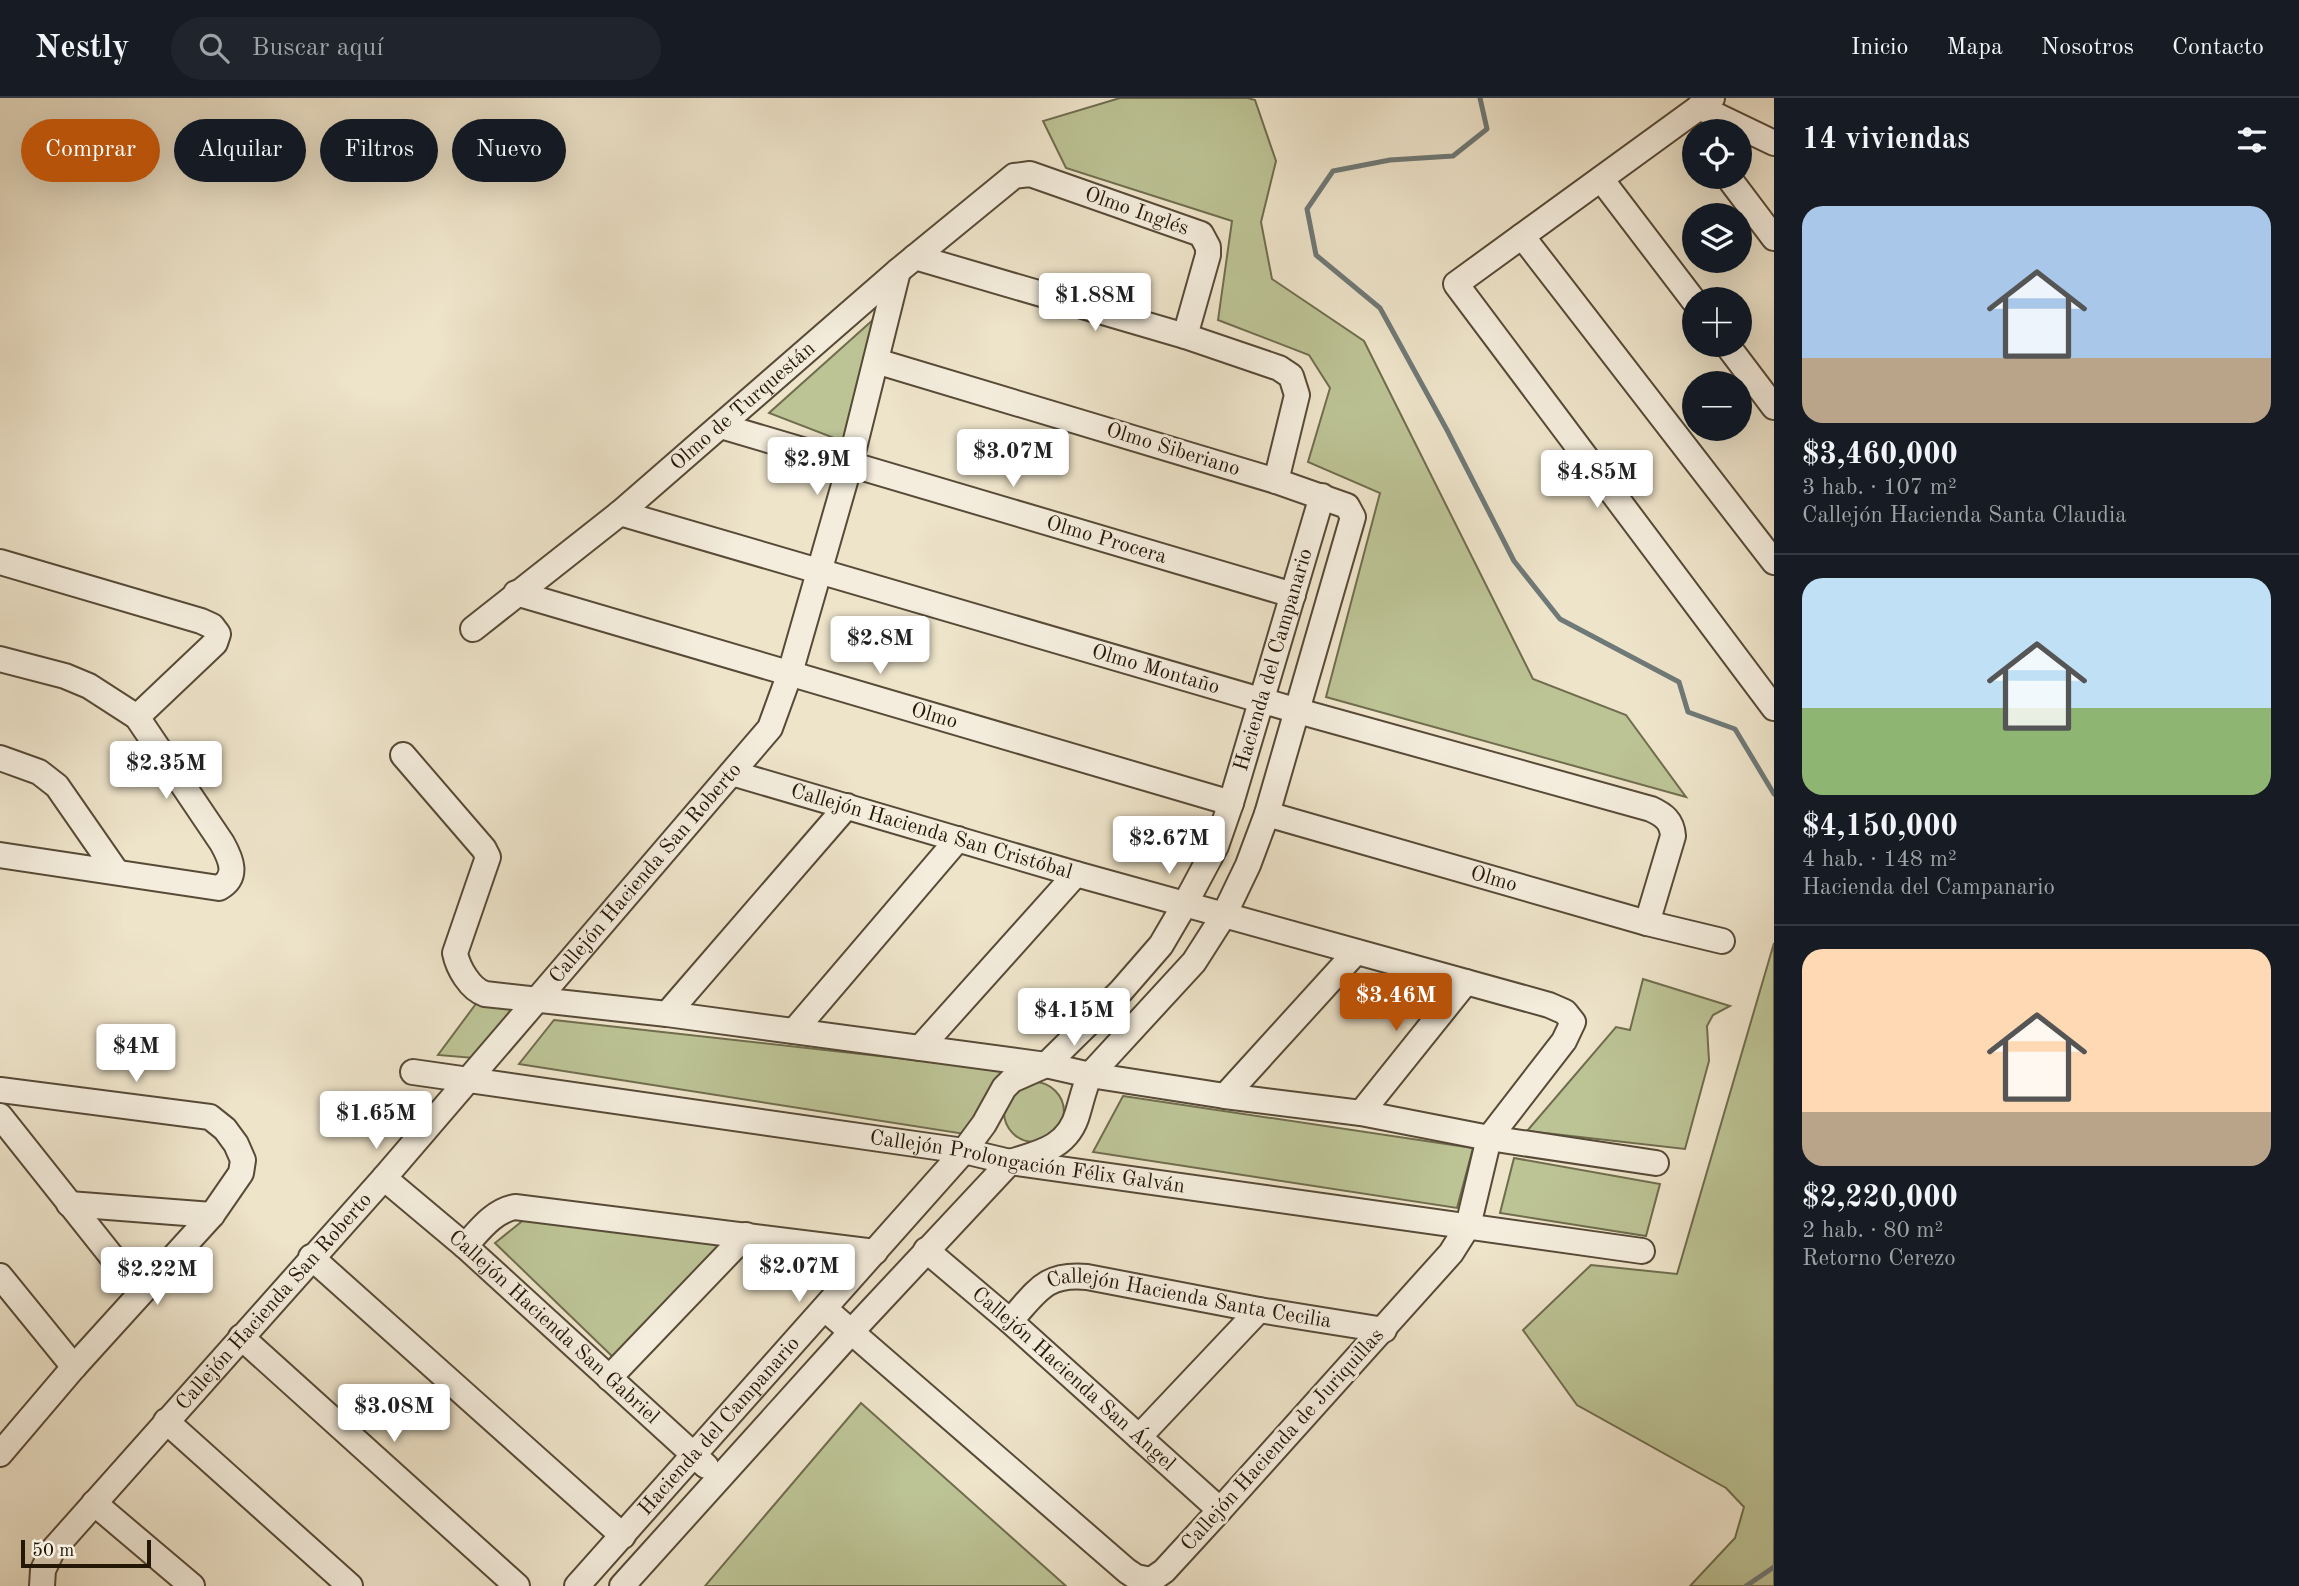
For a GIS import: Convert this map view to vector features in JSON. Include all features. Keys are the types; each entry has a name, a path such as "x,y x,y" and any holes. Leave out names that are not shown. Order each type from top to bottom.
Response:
{"street":[{"path":"1774,143 1697,114 1601,179 1456,284 1774,708"},
{"name":"Olmo Inglés","path":"1008,179 1030,174 1201,234 1209,247 1208,256 1185,336"},
{"name":"Olmo de Turquestán","path":"473,629 620,513 906,264 1008,179"},
{"path":"1601,179 1683,287"},
{"path":"1737,189 1774,237"},
{"path":"1522,236 1774,562"},
{"path":"906,264 1185,336 1279,368 1291,376 1297,395 1276,481"},
{"name":"Callejón Hacienda San Roberto","path":"42,1586 43,1570 52,1551 384,1178 764,737 777,713 790,673 850,464 876,361 906,264"},
{"path":"1736,357 1774,407"},
{"name":"Olmo Siberiano","path":"876,361 1276,481 1347,506"},
{"name":"Olmo Procera","path":"721,426 1293,595"},
{"name":"Hacienda del Campanario","path":"577,1586 964,1152 984,1124 1004,1088 1012,1080 1046,1065 1152,957 1185,904 1216,846 1322,496"},
{"name":"Hacienda del Campanario","path":"622,1586 926,1250 1010,1162 1045,1152 1065,1137 1073,1128 1083,1088 1090,1075 1194,962 1224,915 1248,865 1267,814 1353,517 1347,506"},
{"name":"Olmo Montaño","path":"620,513 1298,711 1614,797 1660,814 1670,824 1673,836 1647,923"},
{"path":"0,562 212,626 218,634 215,643 137,717"},
{"name":"Olmo","path":"516,593 1231,803"},
{"path":"0,659 65,676 89,686 137,717 222,843 230,857 232,874 227,883 219,888 0,855"},
{"path":"403,755 488,857 455,953 457,964 477,991 485,994 667,1014 1046,1065 1090,1075 1361,1114 1489,1138 1656,1163"},
{"path":"0,758 39,772 57,786 116,871"},
{"name":"Callejón Hacienda San Cristóbal","path":"732,773 1076,874 1558,1008 1573,1022 1571,1030 1489,1138"},
{"path":"667,1014 847,806"},
{"name":"Olmo","path":"1267,814 1647,923 1722,941"},
{"path":"794,1031 958,839"},
{"path":"920,1048 1076,874"},
{"path":"1225,1096 1356,952"},
{"path":"1361,1114 1466,982"},
{"name":"Callejón Prolongación Félix Galván","path":"413,1072 964,1152 1010,1162 1642,1251"},
{"path":"0,1090 203,1115 218,1122 236,1144 243,1160 243,1167 212,1215 4,1441"},
{"path":"0,1116 140,1292"},
{"name":"Callejón Hacienda de Juriquillas","path":"825,1309 1136,1577 1151,1580 1164,1571 1220,1510 1451,1253 1468,1226 1489,1138"},
{"name":"Callejón Hacienda San Gabriel","path":"384,1178 464,1246 719,1478"},
{"path":"69,1204 212,1215"},
{"path":"464,1246 492,1218 515,1207 874,1252"},
{"path":"609,1378 746,1235"},
{"name":"Callejón Hacienda San Ángel","path":"926,1250 1010,1321 1220,1510"},
{"path":"311,1257 624,1536"},
{"name":"Callejón Hacienda Santa Cecilia","path":"1010,1321 1046,1283 1068,1275 1384,1330"},
{"path":"0,1276 74,1367"},
{"path":"1139,1437 1259,1310"},
{"path":"241,1337 517,1586"},
{"path":"166,1420 350,1586"},
{"path":"94,1503 192,1586"}],"green space":[{"path":"1120,98 1255,100 1276,161 1261,222 1272,279 1364,341 1533,679 1626,715 1686,797 1326,697 1380,493 1308,462 1330,388 1309,355 1218,320 1232,221 1066,168 1043,121"},
{"path":"894,301 847,443 769,413"},
{"path":"1774,943 1774,1586 1690,1586 1735,1538 1744,1507 1726,1488 1577,1405 1523,1330 1591,1265 1677,1274"},
{"path":"1643,979 1730,1006 1713,1015 1707,1026 1709,1061 1685,1149 1527,1131 1616,1027 1630,1030"},
{"path":"478,1001 520,1005 474,1058 438,1055"},
{"path":"554,1020 1005,1070 971,1135 519,1064"},
{"path":"1034,1082 1051,1087 1059,1095 1064,1112 1059,1129 1051,1137 1034,1142 1017,1137 1009,1129 1004,1112 1009,1095 1017,1087"},
{"path":"1123,1096 1473,1148 1457,1208 1093,1152"},
{"path":"1514,1158 1660,1184 1646,1236 1500,1213"},
{"path":"526,1218 720,1245 615,1359 495,1243"},
{"path":"861,1403 1066,1586 705,1586"}],"waterway":[{"path":"1480,98 1487,129 1453,156 1390,160 1333,171 1307,209 1316,255 1380,308 1447,430 1514,561 1560,619 1679,682 1688,712 1735,729 1774,794"},
{"path":"1746,1586 1774,1567"}]}
